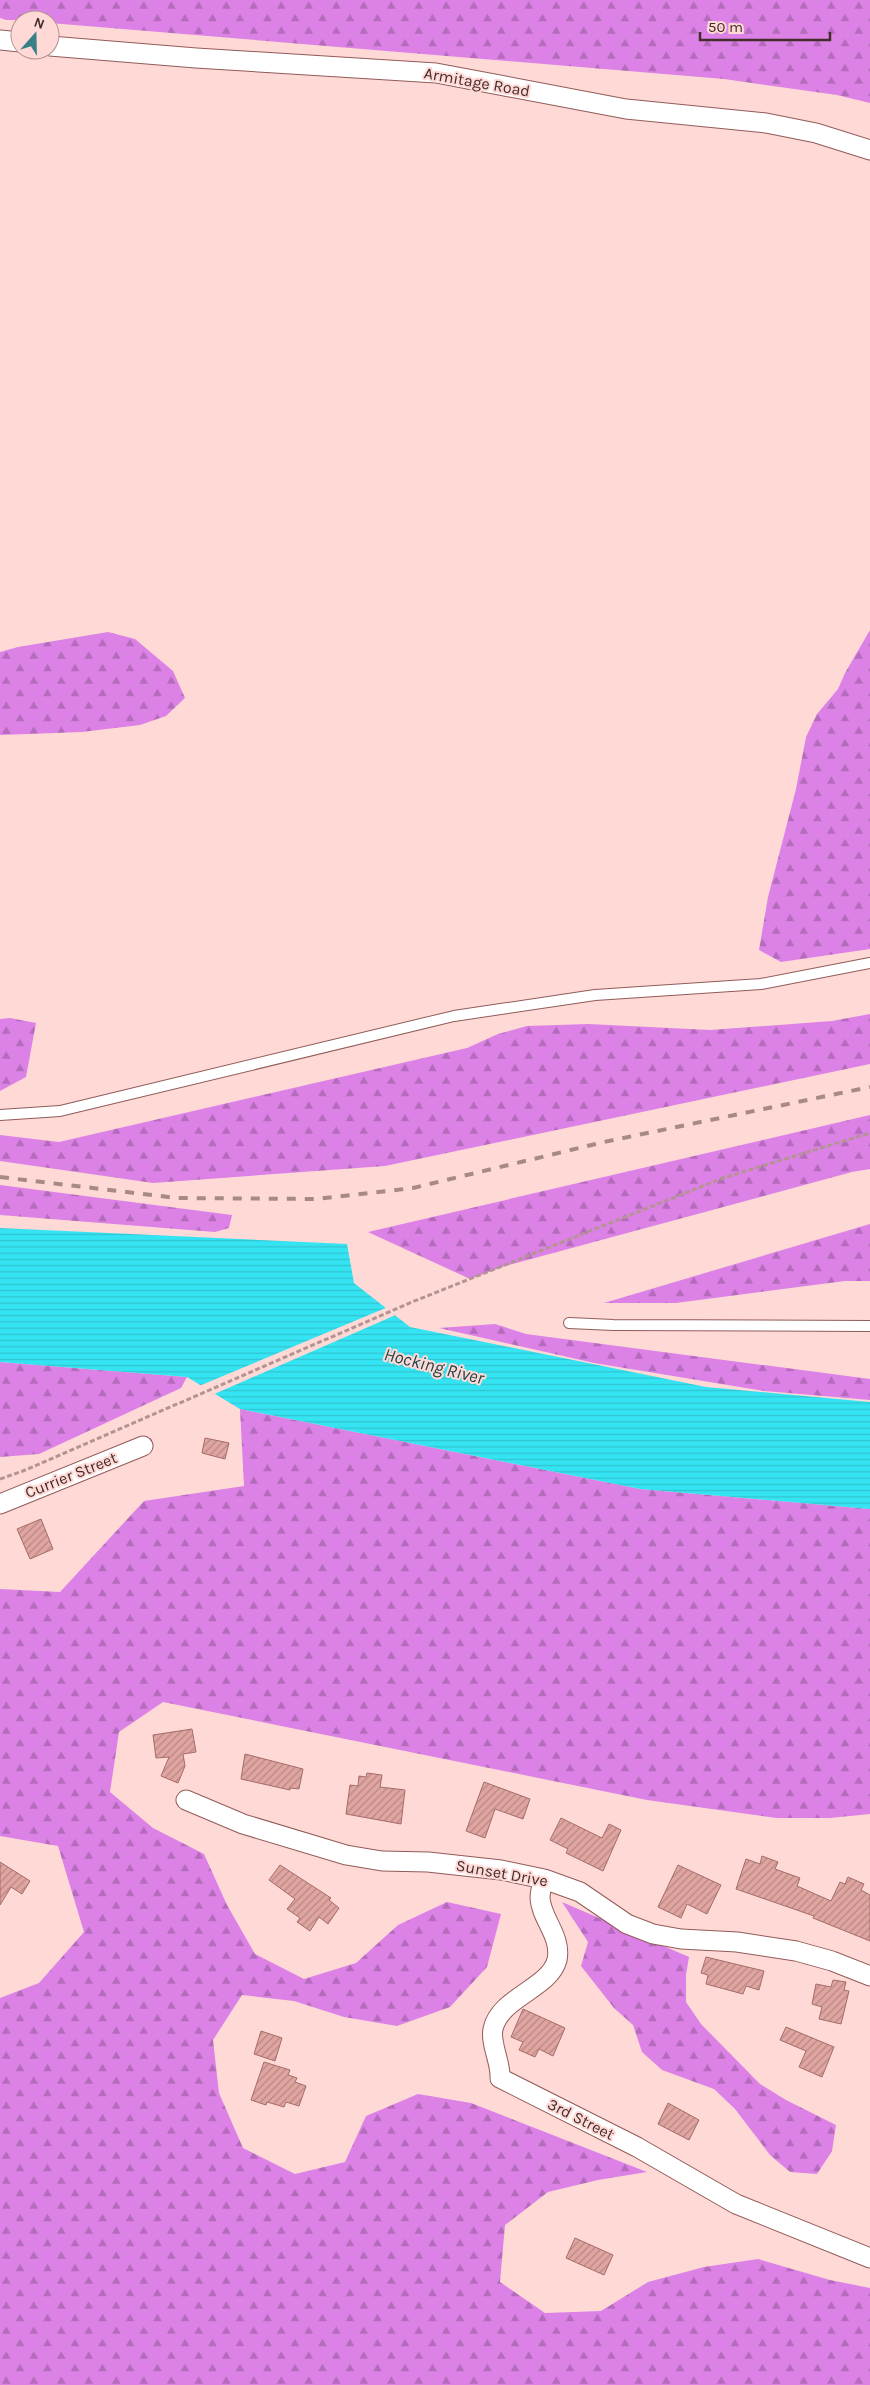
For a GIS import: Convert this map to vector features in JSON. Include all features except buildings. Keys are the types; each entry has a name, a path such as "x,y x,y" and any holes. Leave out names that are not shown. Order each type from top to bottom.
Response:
{"street":[{"name":"Armitage Road","path":"60,47 196,58 436,73 626,109 766,123 816,133 870,150"},
{"name":"Currier Street","path":"0,1504 143,1446"},
{"name":"Sunset Drive","path":"186,1800 243,1824 346,1855 382,1861 428,1862 463,1866 544,1879 580,1892 628,1924 653,1934 681,1939 737,1942 796,1951 832,1961 870,1976"},
{"name":"3rd Street","path":"544,1879 540,1899 554,1932 557,1959 552,1971 498,2018 493,2031 495,2049 501,2066 500,2078 637,2147 736,2204 870,2258"}],"lane":[{"path":"0,1115 60,1111 454,1016 595,995 761,984 870,963"},
{"path":"569,1323 613,1326 870,1326"}],"path":[{"path":"0,1479 23,1471 412,1302 723,1178 870,1133"}],"green space":[{"path":"0,0 870,0 870,103 837,95 724,79 60,24 60,10 10,10 10,20 0,18"},
{"path":"870,630 870,949 781,962 759,950 768,897 796,789 806,737 817,714 838,689"},
{"path":"108,632 135,639 173,671 185,698 166,716 140,725 82,732 0,735 0,652 18,647"},
{"path":"870,1014 870,1064 385,1166 153,1183 0,1161 0,1135 59,1142 467,1048 498,1034 527,1026 588,1024 710,1030 832,1021"},
{"path":"10,1018 36,1023 26,1077 0,1091 0,1019"},
{"path":"870,1115 870,1169 852,1172 502,1267 470,1279 368,1232"},
{"path":"0,1185 232,1215 229,1228 215,1232 0,1215"},
{"path":"870,1224 870,1281 845,1281 676,1303 604,1303"},
{"path":"495,1324 526,1334 870,1379 870,1400 764,1391 594,1363 439,1328"},
{"path":"0,1362 187,1377 181,1388 39,1454 0,1457"},
{"path":"240,1409 640,1489 870,1509 870,1814 830,1818 776,1818 647,1800 163,1702 119,1732 110,1792 153,1828 204,1854 227,1905 255,1954 304,1979 356,1963 398,1925 447,1902 501,1914 487,1967 450,2007 397,2026 344,2017 294,2001 242,1995 213,2040 219,2093 243,2148 295,2174 345,2162 366,2116 418,2094 471,2103 647,2172 598,2180 548,2192 505,2225 500,2282 545,2313 601,2311 648,2282 704,2267 758,2259 830,2280 870,2288 870,2385 0,2385 0,1998 39,1983 84,1932 58,1846 0,1836 0,1589 60,1592 144,1501 244,1486"},
{"path":"562,1902 689,1957 686,1975 686,2002 701,2024 760,2084 786,2100 836,2125 832,2151 817,2174 790,2172 770,2155 735,2109 714,2089 662,2070 642,2052 633,2025 614,2008 581,1966 588,1942"}],"water":[{"name":"Hocking River","path":"0,1228 347,1244 354,1283 410,1327 706,1387 870,1402 870,1509 640,1489 240,1409 187,1377 0,1362"}],"pier":[{"path":"388,1307 398,1314 212,1395 199,1386"}],"railway":[{"path":"0,1177 177,1198 317,1199 413,1188 604,1142 870,1087"}]}
